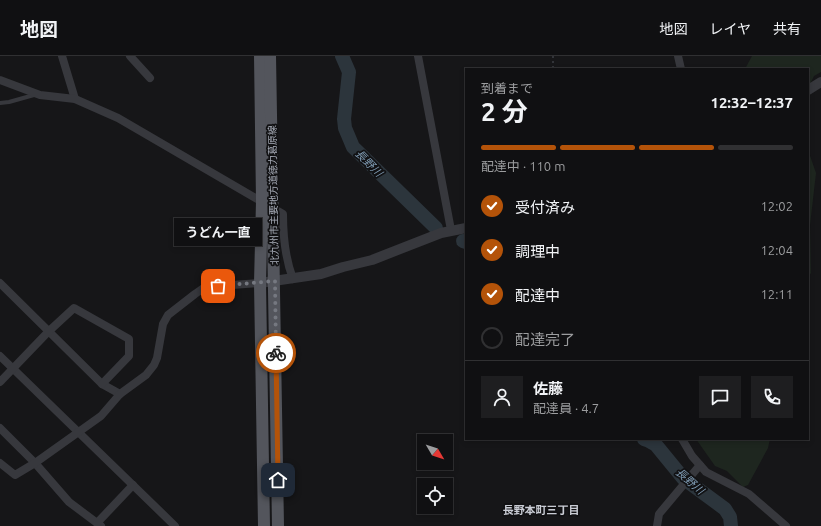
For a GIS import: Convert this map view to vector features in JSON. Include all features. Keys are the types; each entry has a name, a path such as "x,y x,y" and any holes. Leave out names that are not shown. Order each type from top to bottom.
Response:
{"main road":[{"name":"北九州市主要地方道徳力葛原線","path":"260,56 262,201 260,283 264,526"},
{"name":"北九州市主要地方道徳力葛原線","path":"270,56 274,208 278,526"}],"street":[{"path":"130,56 150,78"},
{"path":"418,56 451,230"},
{"path":"678,56 681,68"},
{"path":"66,58 76,100"},
{"path":"0,80 40,95 76,100 118,118 283,214 284,244 288,265 294,279"},
{"path":"809,89 821,82"},
{"path":"0,462 15,475 35,463 101,416 120,394 146,375 154,365 157,358 162,324 168,316 204,287 260,283 321,274 372,260 441,233 465,228"},
{"path":"0,283 102,384 120,394"},
{"path":"0,382 48,332 74,308 129,339 129,356 102,384"},
{"path":"0,356 175,526"},
{"path":"0,428 35,463 69,502 99,524 133,485"},
{"path":"683,440 692,456 706,472 749,494 786,526"},
{"path":"657,526 660,514 700,466"}],"lane":[{"path":"0,103 9,102 32,95 40,95"}],"path":[{"path":"553,56 553,68"}],"shaded area":[{"path":"752,56 821,56 821,72 814,76 809,86 809,68 746,68"},
{"path":"809,153 816,173 810,225 811,273 809,276"},
{"path":"697,440 770,440 768,448 748,485 743,487 727,471 715,466"}],"waterway":[{"name":"長野川","path":"342,56 349,72 344,119 345,128 353,147 436,228"},
{"name":"長野川","path":"647,440 656,445 683,478 725,509 730,517 731,526"}],"way so far":[{"path":"218,286 275,281 276,353"}],"place":[{"name":"うどん一直","path":"218,286"}],"district":[{"name":"長野本町三丁目","path":"541,510"}],"route":[{"path":"276,353 278,480"}]}
